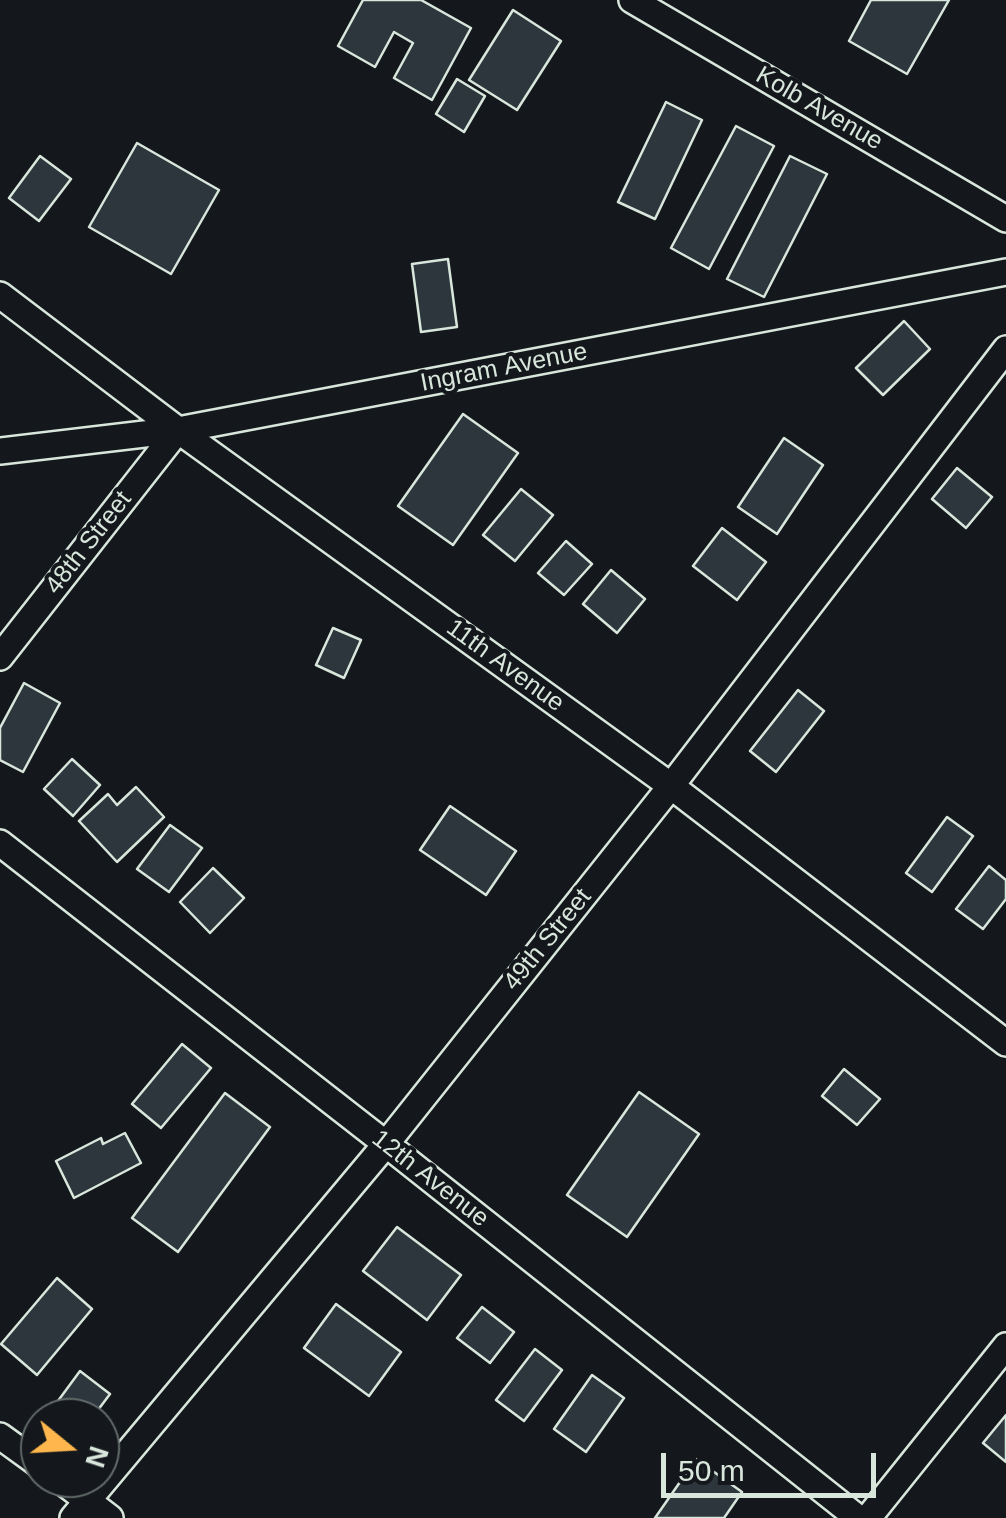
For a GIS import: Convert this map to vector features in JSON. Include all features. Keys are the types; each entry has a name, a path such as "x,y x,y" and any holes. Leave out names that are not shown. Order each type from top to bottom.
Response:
{"street":[{"name":"Kolb Avenue","path":"632,0 1006,219"},
{"name":"Ingram Avenue","path":"0,451 178,430 1006,272"},
{"name":"11th Avenue","path":"0,295 178,430 672,786 1006,1043"},
{"name":"49th Street","path":"80,1509 386,1144 672,786 1006,349"},
{"name":"48th Street","path":"0,657 178,430"},
{"name":"12th Avenue","path":"0,842 858,1518"},
{"path":"868,1518 1006,1346"},
{"path":"80,1509 110,1518"}],"building":[{"path":"363,0 421,0 471,28 432,100 394,78 413,43 394,32 375,67 338,46"},
{"path":"871,0 949,0 907,74 849,41"},
{"path":"513,10 561,41 517,110 469,80"},
{"path":"457,79 485,96 464,132 436,114"},
{"path":"666,102 702,120 655,219 618,202"},
{"path":"736,126 774,146 709,269 671,248"},
{"path":"137,143 219,190 171,274 89,227"},
{"path":"40,156 71,179 39,221 9,198"},
{"path":"790,156 827,174 764,297 727,279"},
{"path":"448,259 457,327 421,332 412,264"},
{"path":"904,321 930,349 883,395 856,368"},
{"path":"463,414 518,453 453,545 398,506"},
{"path":"784,438 823,465 777,534 738,507"},
{"path":"957,468 992,497 966,528 932,499"},
{"path":"521,489 553,515 515,561 483,535"},
{"path":"722,528 766,562 737,600 693,566"},
{"path":"566,541 592,564 564,595 538,573"},
{"path":"611,570 645,599 617,633 583,604"},
{"path":"333,628 361,640 344,678 316,665"},
{"path":"24,683 60,703 23,772 0,760 0,728"},
{"path":"798,690 824,711 776,772 750,751"},
{"path":"72,759 100,785 73,816 44,789"},
{"path":"136,787 164,817 117,862 79,821 108,794 117,805"},
{"path":"450,806 516,851 486,895 420,850"},
{"path":"947,817 973,836 932,892 906,873"},
{"path":"170,825 202,848 169,892 137,869"},
{"path":"989,866 1006,880 1006,899 983,929 956,909"},
{"path":"213,868 244,898 210,933 180,902"},
{"path":"182,1044 211,1068 161,1128 132,1104"},
{"path":"844,1069 880,1099 857,1125 822,1096"},
{"path":"639,1092 699,1134 627,1237 567,1195"},
{"path":"225,1093 270,1127 178,1252 132,1218"},
{"path":"125,1133 141,1163 74,1198 56,1161 101,1138 103,1144"},
{"path":"397,1227 461,1275 427,1320 363,1271"},
{"path":"57,1278 92,1309 37,1375 1,1344"},
{"path":"336,1304 401,1352 369,1396 304,1348"},
{"path":"482,1307 514,1332 490,1363 457,1338"},
{"path":"535,1349 562,1370 524,1421 496,1400"},
{"path":"80,1371 110,1394 107,1398 60,1398"},
{"path":"592,1375 624,1398 586,1452 554,1429"},
{"path":"1006,1415 1006,1462 983,1443"},
{"path":"696,1459 742,1492 724,1518 655,1518"}]}
